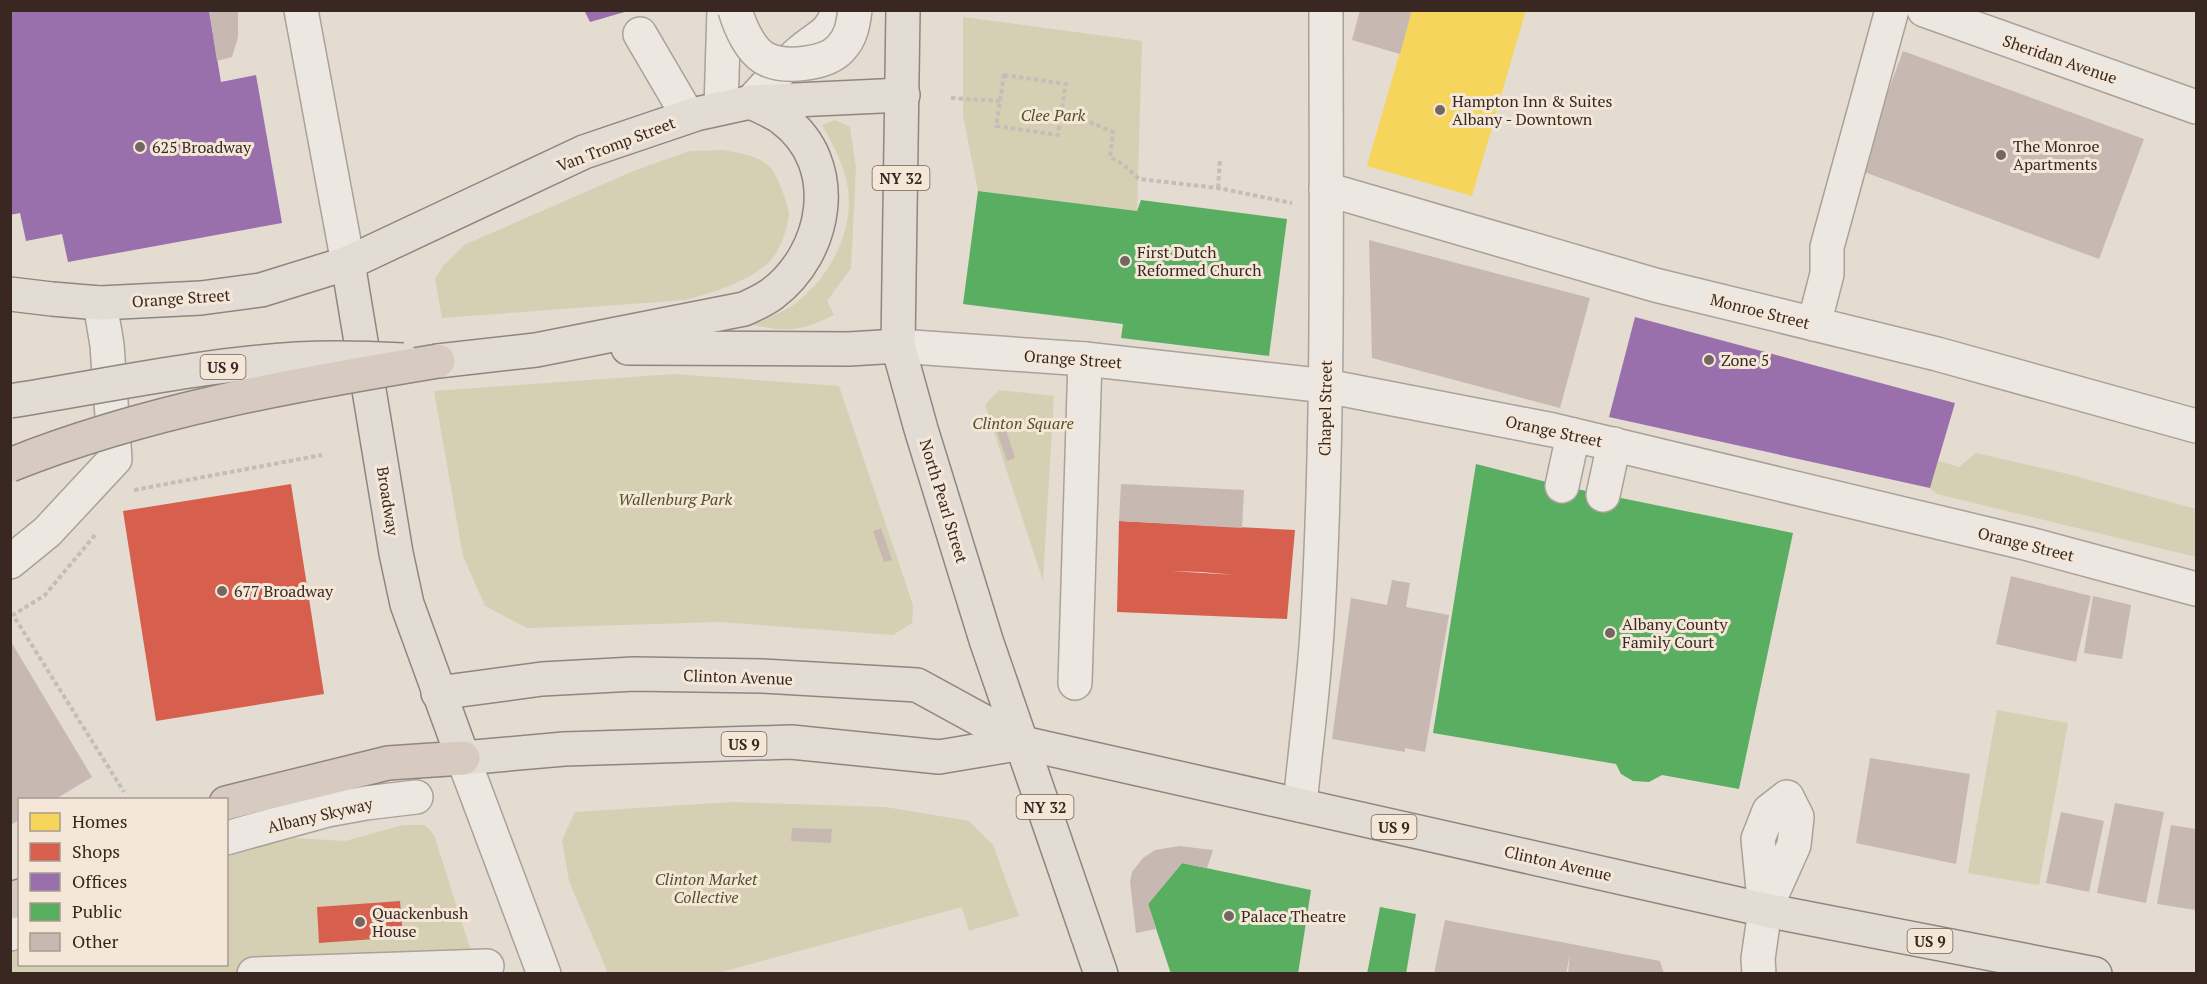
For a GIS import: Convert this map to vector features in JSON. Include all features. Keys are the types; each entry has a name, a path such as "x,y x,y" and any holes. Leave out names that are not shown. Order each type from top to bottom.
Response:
{"highway":[{"path":"10,465 38,453 172,413 235,398 438,361"},
{"path":"228,803 403,761 463,758"}],"main road":[{"name":"North Pearl Street","path":"903,10 898,346 986,640 1101,974"},
{"name":"Van Tromp Street","path":"348,263 584,152 688,116 736,105 903,95"},
{"path":"536,350 744,309 772,294 795,270 811,244 822,208 820,175 807,145 783,119 736,105"},
{"name":"Orange Street","path":"10,294 100,303 201,298 261,290 348,263"},
{"name":"Broadway","path":"348,263 396,553 408,604 463,758"},
{"name":"US 9","path":"10,401 232,365 276,361 363,358 438,361 536,350 655,347 849,349 898,346"},
{"name":"Clinton Avenue","path":"438,693 542,679 634,674 762,676 917,685 1023,743 1765,910 2042,968 2094,974"},
{"name":"Clinton Avenue","path":"463,758 564,749 791,742 939,757 1023,743"}],"street":[{"name":"Broadway","path":"301,10 348,263"},
{"path":"724,10 736,105"},
{"path":"735,10 740,27 753,47 767,60 795,64 819,60 839,50 852,31 855,10"},
{"path":"736,105 802,50 818,41 835,23 838,10"},
{"name":"Chapel Street","path":"1300,805 1318,617 1326,386 1326,10"},
{"path":"1814,324 1827,274 1827,247 1892,10"},
{"name":"Sheridan Avenue","path":"1924,10 1995,23 2196,107"},
{"path":"640,34 688,116"},
{"name":"Monroe Street","path":"1326,189 1655,285 1937,354 2196,426"},
{"path":"10,562 47,532 115,459 106,345 100,303"},
{"name":"Orange Street","path":"898,346 1086,358 1326,386 1614,444 2029,544 2196,589"},
{"path":"1075,684 1086,358"},
{"path":"1562,486 1574,435"},
{"path":"1603,495 1614,444"},
{"name":"Broadway","path":"463,758 544,974"},
{"name":"Albany Skyway","path":"228,837 327,810 416,797"},
{"path":"1759,974 1758,959 1765,910"},
{"path":"254,974 487,966"}],"path":[{"path":"1004,75 1066,84 1062,110 1058,135 996,126 1004,75"},
{"path":"951,98 1000,101"},
{"path":"1062,110 1113,132 1110,157 1124,165 1139,179 1218,188 1292,203"},
{"path":"1218,188 1220,160"},
{"path":"136,482 131,490 322,456"},
{"path":"97,533 45,595 13,615 124,792"}],"green space":[{"name":"Clee Park","path":"963,17 1142,41 1137,211 978,191 963,116"},
{"path":"835,120 850,127 856,168 851,268 827,301 834,315 812,325 794,329 775,329 752,325 788,308 806,295 836,254 847,222 849,206 844,172 822,125"},
{"path":"723,150 754,157 770,167 785,198 789,215 784,235 775,255 766,265 748,277 717,291 685,300 442,318 435,279 443,266 464,245 636,170 690,151"},
{"name":"Wallenburg Park","path":"674,374 839,386 913,605 912,623 893,635 719,622 527,628 485,606 463,556 434,391"},
{"name":"Clinton Square","path":"999,390 1054,396 1043,581 985,405"},
{"path":"1976,453 2064,473 2196,509 2196,557 1937,494 1930,488 1938,461 1959,467"},
{"path":"1997,710 2068,723 2039,885 1968,873"},
{"name":"Clinton Market Collective","path":"732,802 885,807 969,821 993,845 1019,916 969,931 962,907 718,973 608,973 569,881 562,840 575,812"},
{"path":"366,819 294,838 345,841 403,825 425,825 434,835 478,973 11,973 10,925 18,921 18,966 228,966 228,827"}],"building: Homes":[{"name":"Hampton Inn & Suites Albany - Downtown","path":"1412,10 1526,10 1472,196 1367,166"}],"building: Shops":[{"name":"677 Broadway","path":"291,484 324,694 156,721 123,511"},
{"path":"1119,521 1295,530 1287,619 1117,612","holes":["1170,571 1202,572 1235,575"]},
{"name":"Quackenbush House","path":"400,901 403,937 319,943 317,907"}],"building: Offices":[{"name":"625 Broadway","path":"10,10 209,10 221,82 256,75 282,223 68,262 62,234 26,241 20,213 10,215"},
{"path":"584,10 628,10 628,11 590,22"},
{"name":"Zone 5","path":"1635,317 1955,403 1930,488 1609,417"}],"building: Public":[{"name":"First Dutch Reformed Church","path":"978,191 1137,211 1141,200 1287,219 1269,356 1121,338 1123,324 963,304"},
{"name":"Albany County Family Court","path":"1476,464 1562,486 1793,533 1739,789 1662,775 1649,782 1633,781 1621,774 1616,764 1433,733"},
{"name":"Palace Theatre","path":"1182,863 1311,890 1298,974 1171,974 1148,904"},
{"name":"Palace Theatre","path":"1380,907 1416,914 1406,974 1367,974"}],"building: Other":[{"path":"209,10 238,10 238,37 232,57 217,61"},
{"path":"1360,10 1412,10 1400,54 1352,40"},
{"name":"The Monroe Apartments","path":"1903,51 2144,139 2099,259 1859,170"},
{"path":"1369,240 1590,298 1560,408 1372,358"},
{"path":"1005,427 1015,458 1007,461 996,429"},
{"path":"1121,484 1244,490 1242,528 1119,521"},
{"path":"881,528 892,560 884,562 873,531"},
{"path":"2011,576 2091,596 2076,662 1996,644"},
{"path":"1392,580 1410,583 1406,607 1449,615 1425,752 1405,748 1405,752 1332,739 1351,598 1387,605"},
{"path":"2093,596 2131,605 2122,659 2084,653"},
{"path":"10,640 92,777 57,798 18,798 18,821 10,825"},
{"path":"1870,758 1970,774 1956,864 1856,843"},
{"path":"2115,803 2164,812 2146,903 2097,893"},
{"path":"2061,812 2104,821 2089,892 2046,883"},
{"path":"2171,825 2196,829 2196,910 2157,904"},
{"path":"792,828 832,829 831,843 791,841"},
{"path":"1179,846 1213,850 1207,868 1182,863 1148,904 1156,929 1136,933 1130,882 1132,872 1143,858 1155,850"},
{"path":"1445,920 1660,961 1664,974 1568,974 1570,954 1566,974 1434,974"}],"place":[{"name":"Hampton Inn & Suites Albany - Downtown","path":"1440,110"},
{"name":"625 Broadway","path":"140,147"},
{"name":"The Monroe Apartments","path":"2001,155"},
{"name":"First Dutch Reformed Church","path":"1125,261"},
{"name":"Zone 5","path":"1709,360"},
{"name":"677 Broadway","path":"222,591"},
{"name":"Albany County Family Court","path":"1610,633"},
{"name":"Palace Theatre","path":"1229,916"},
{"name":"Quackenbush House","path":"360,922"}]}
